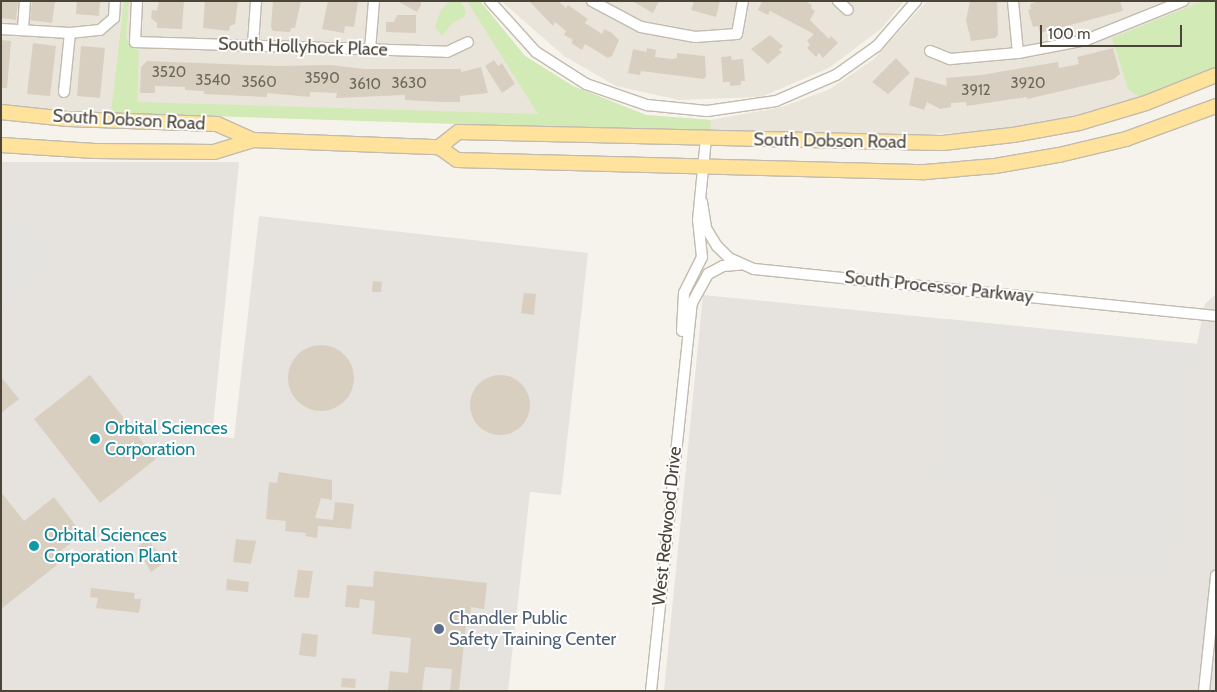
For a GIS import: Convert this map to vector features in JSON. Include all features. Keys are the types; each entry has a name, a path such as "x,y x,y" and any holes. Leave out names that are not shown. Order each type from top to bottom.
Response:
{"main road":[{"name":"South Dobson Road","path":"439,147 458,132 908,144 987,138 1079,123 1146,103 1216,75"},
{"name":"South Dobson Road","path":"1,145 95,151 214,152 253,140 439,147 457,160 883,172 996,166 1117,142 1216,106"},
{"name":"South Dobson Road","path":"1,112 68,119 217,124 253,140"}],"street":[{"path":"23,29 25,1"},
{"path":"1,29 70,33 100,30 114,18 115,1"},
{"name":"South Hollyhock Place","path":"137,1 135,42 253,44 447,52 468,42"},
{"path":"253,44 256,1"},
{"path":"370,49 374,1"},
{"path":"490,1 536,52 586,84 640,103 690,111 758,105 822,82 864,57 893,30 916,1"},
{"path":"595,2 641,27 695,37 737,34 743,1"},
{"path":"838,1 848,10"},
{"path":"1013,1 1018,53"},
{"path":"930,51 950,59 1018,53 1086,40 1182,1"},
{"path":"64,92 70,33"},
{"name":"West Redwood Drive","path":"684,362 683,301 686,286 701,263 698,229 702,202 706,139"},
{"name":"South Processor Parkway","path":"702,202 706,228 723,254 741,265 762,270 1216,316"},
{"name":"West Redwood Drive","path":"651,691 684,362 692,303 701,283 719,267 741,265"},
{"path":"1204,691 1216,576"}],"shaded area":[{"path":"1,1 480,1 525,56 573,86 646,115 711,120 782,107 830,89 874,59 927,1 1216,1 1216,67 1184,83 1077,116 981,132 872,136 32,110 1,107"},
{"path":"501,1 904,1 882,28 829,68 761,97 679,100 616,86 564,56"},
{"path":"1,162 239,162 212,436 234,438 259,216 588,253 561,495 530,492 508,691 1,691"},
{"path":"1,217 29,224 50,249 56,264 1,307"},
{"path":"1216,294 1216,691 664,691 703,295 1197,344 1205,304"},
{"path":"947,319 1197,344 1175,577 1085,570 1084,579 1047,576 1054,493 931,480"}],"green space":[{"path":"124,1 129,1 126,37 130,45 139,51 137,102 538,114 467,1 480,1 525,56 573,86 646,115 711,120 710,132 111,113"},
{"path":"450,1 460,1 466,11 464,17 453,22 442,36 435,27 441,10"},
{"path":"1203,1 1216,1 1216,67 1184,83 1139,97 1128,89 1112,38"}],"building":[{"path":"1,1 18,1 16,20 1,18"},
{"path":"32,1 55,1 52,23 30,20"},
{"path":"77,1 100,1 99,16 76,14"},
{"path":"159,1 184,1 182,29 157,28 157,23 151,18 152,10 157,11"},
{"path":"205,1 238,1 235,24 230,26 229,31 203,28"},
{"path":"273,1 301,1 295,28 291,28 290,32 273,31 271,27"},
{"path":"328,1 358,2 354,27 345,26 344,33 322,29"},
{"path":"397,1 421,1 421,5 417,12"},
{"path":"529,1 558,1 566,8 568,5 588,19 585,23 602,34 604,29 612,33 619,40 612,56 608,58 585,44 582,50 571,43 573,40 564,35 566,31 555,22 553,26"},
{"path":"632,1 659,1 653,13"},
{"path":"694,1 720,1 716,17 691,10"},
{"path":"762,1 805,1 812,5 811,8 815,11 810,20 829,39 831,36 838,43 823,58 819,53 816,57 807,48 810,45 807,41 814,34 770,11 768,15 758,10"},
{"path":"970,1 997,1 998,35 995,38 971,41 966,20"},
{"path":"1039,1 1120,1 1123,11 1040,33 1038,26 1033,27 1028,10 1031,9 1030,4"},
{"path":"397,15 416,15 416,33 386,32 386,22 394,22"},
{"path":"770,35 783,46 779,50 782,52 768,64 751,49"},
{"path":"1,40 11,41 7,88 1,88"},
{"path":"33,43 56,46 50,96 27,94"},
{"path":"81,46 105,48 100,98 77,96"},
{"path":"647,48 656,50 655,57 672,59 677,58 677,53 705,56 706,76 704,79 641,71 640,75 628,73 633,49 646,52"},
{"path":"1113,48 1120,74 1114,79 1027,99 1027,97 967,106 966,102 951,103 951,107 940,109 927,102 924,110 909,105 915,77 947,86 946,78 981,75 1058,62 1059,68 1079,64 1077,57"},
{"path":"731,56 732,60 743,59 745,81 741,81 741,85 730,86 730,82 723,82 721,57"},
{"path":"896,58 910,73 888,94 872,82"},
{"path":"494,60 498,66 502,63 515,84 502,93 485,66"},
{"path":"147,61 277,66 330,65 364,69 461,69 461,72 481,67 488,93 460,96 460,102 441,102 405,100 405,95 336,98 337,93 310,92 310,97 267,93 267,97 204,94 204,91 185,90 185,87 155,86 155,93 140,93 141,67"},
{"path":"373,281 382,282 381,292 372,292"},
{"path":"524,293 536,294 534,315 521,313"},
{"path":"321,345 334,348 344,355 351,365 354,378 351,391 344,401 334,408 321,411 308,408 298,401 291,391 288,378 291,365 298,355 308,348"},
{"name":"Orbital Sciences Corporation","path":"90,375 156,459 100,503 34,419"},
{"path":"494,375 506,375 517,380 525,388 530,399 528,417 517,430 506,435 494,435 483,430 475,422 470,411 470,399 475,388 483,380"},
{"path":"1,377 19,399 1,413"},
{"path":"279,472 332,480 332,500 321,498 315,518 333,520 335,502 354,504 351,529 318,526 317,538 305,536 306,533 285,531 286,521 266,519 269,482 277,483"},
{"name":"Orbital Sciences Corporation Plant","path":"1,492 24,521 54,497 82,534 52,558 57,565 1,609"},
{"path":"148,539 165,562 151,572 137,547"},
{"path":"236,539 256,541 251,564 233,562"},
{"path":"298,570 313,571 309,598 294,597"},
{"name":"Chandler Public Safety Training Center","path":"374,571 487,583 484,609 471,607 470,624 466,624 459,691 450,691 452,669 425,667 422,691 388,691 390,671 408,673 411,638 372,634 375,601 360,599 359,608 345,607 347,585 373,587"},
{"path":"227,579 249,582 248,592 226,590"},
{"path":"91,588 135,593 134,599 141,599 139,613 96,608 98,598 90,597"},
{"path":"302,633 318,635 316,657 299,655"},
{"path":"342,678 356,679 355,688 341,687"}],"place":[{"name":"Orbital Sciences Corporation","path":"95,439"},
{"name":"Orbital Sciences Corporation Plant","path":"34,546"},
{"name":"Chandler Public Safety Training Center","path":"439,629"}]}
